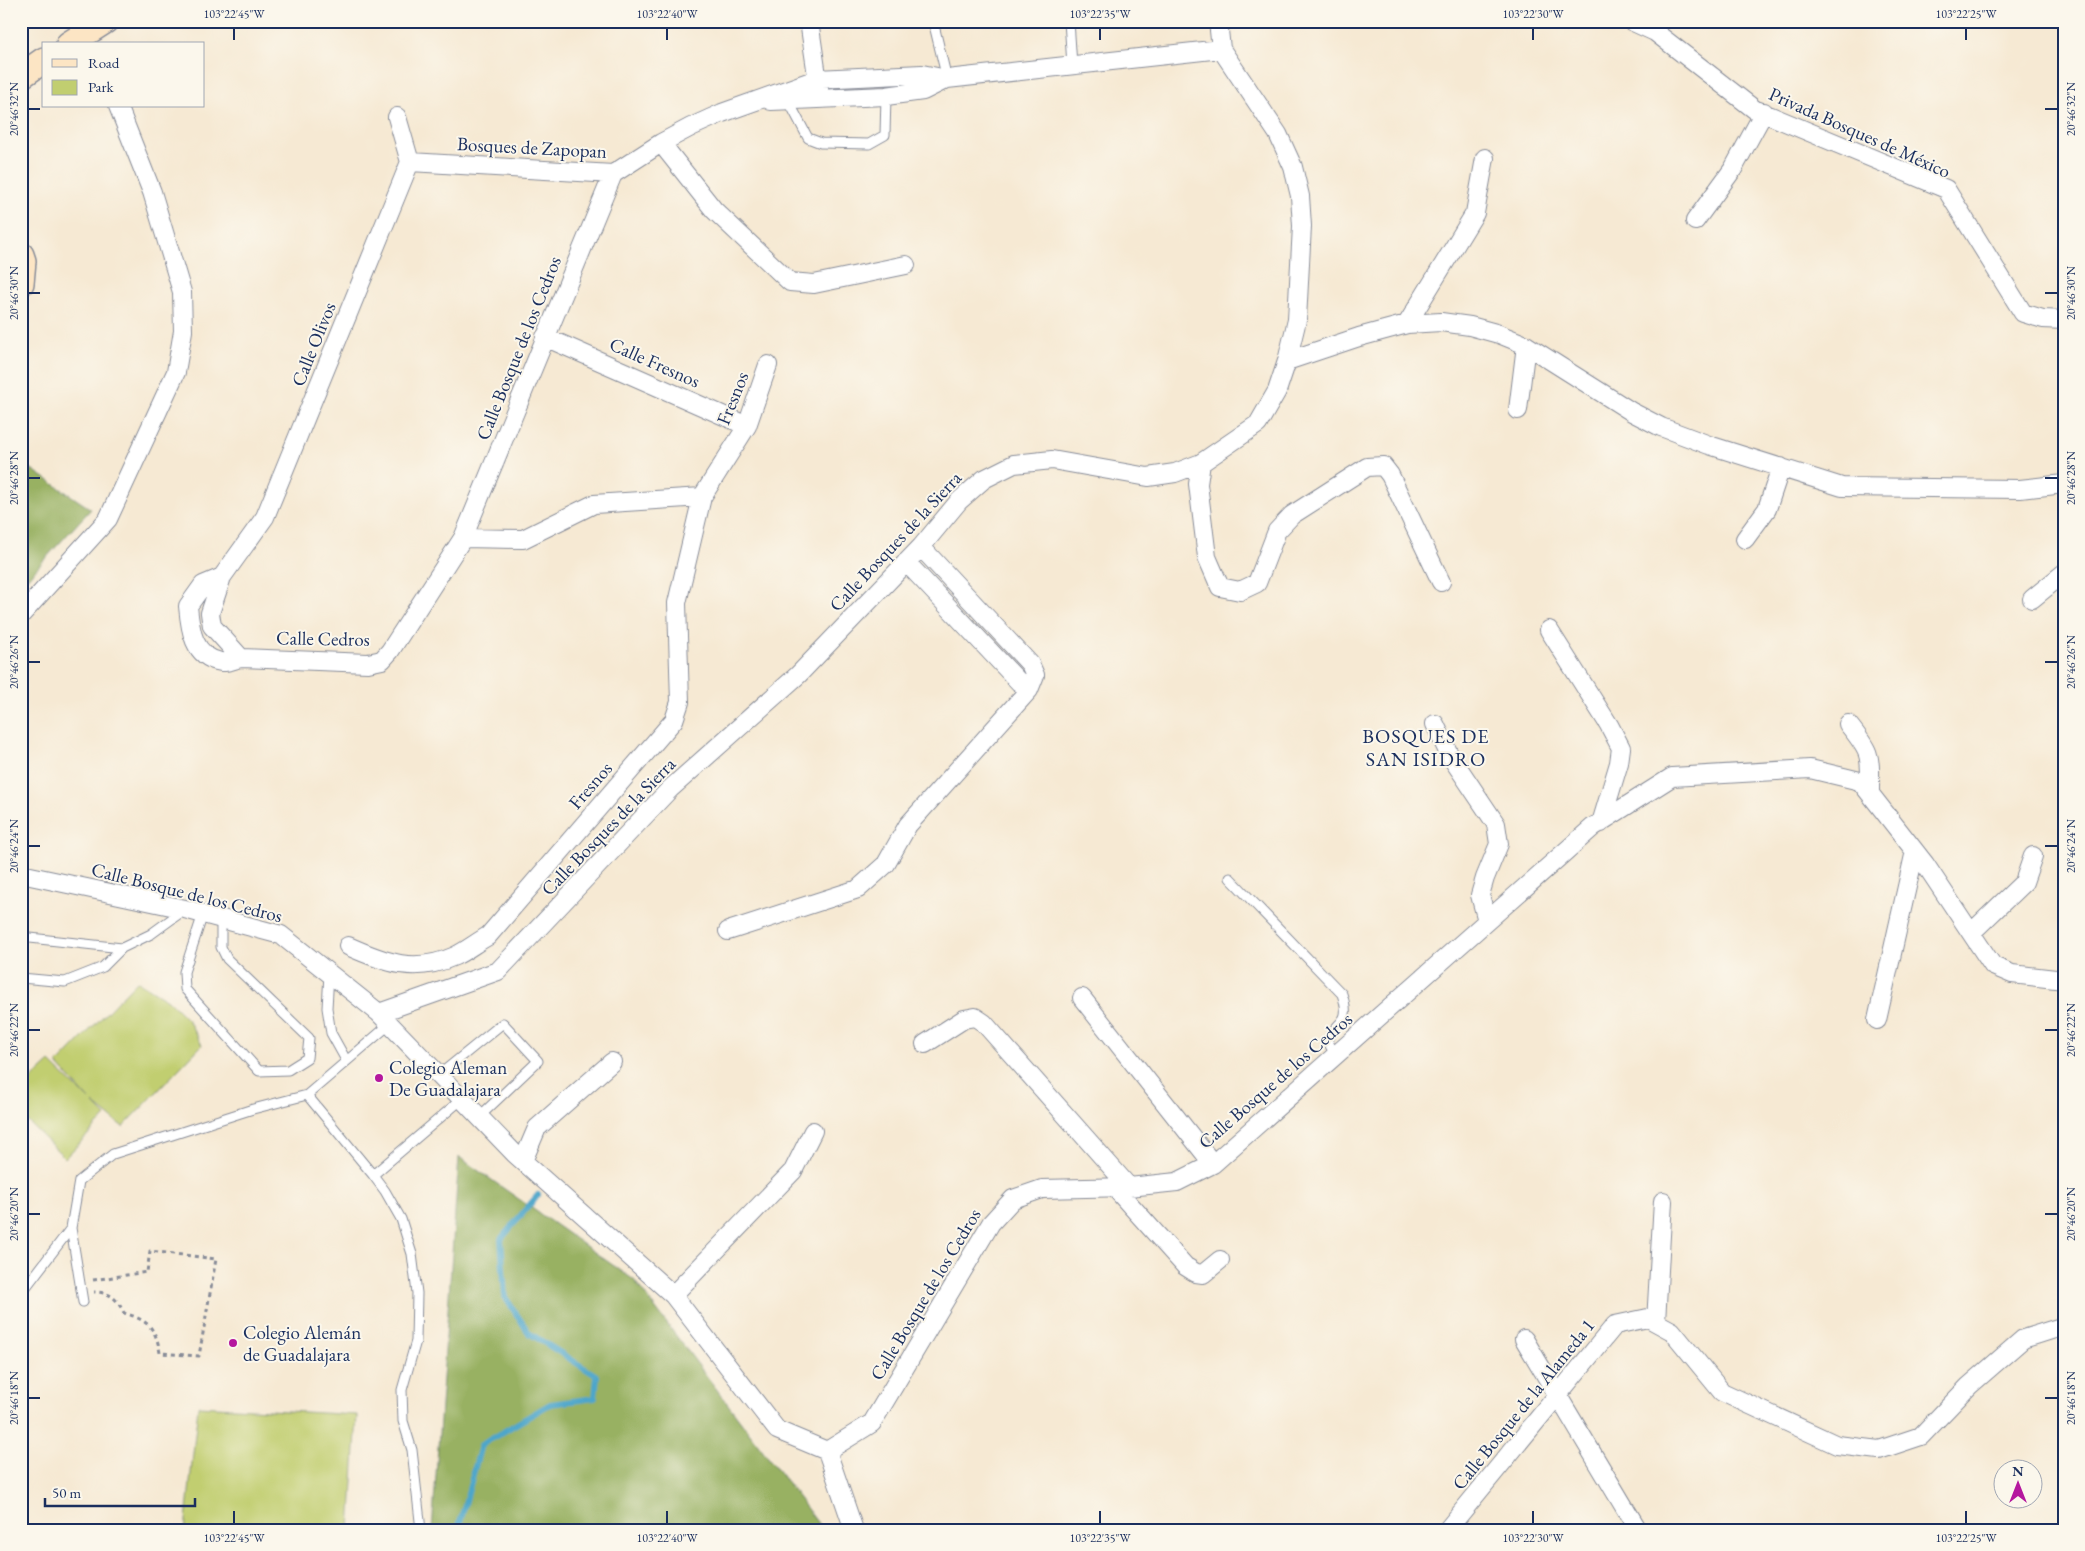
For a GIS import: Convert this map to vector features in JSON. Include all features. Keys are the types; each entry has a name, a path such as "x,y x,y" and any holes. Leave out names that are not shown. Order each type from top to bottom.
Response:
{"main road":[{"path":"21,76 42,61"},
{"path":"21,255 23,261 21,284"}],"street":[{"path":"809,21 820,100"},
{"name":"Calle Bosques de la Sierra","path":"385,1019 498,971 670,789 798,675 921,547 959,500 984,479 1014,464 1052,460 1148,477 1175,473 1201,463 1258,424 1277,390 1287,361 1297,320 1302,226 1300,196 1293,166 1278,134 1221,49 1218,21"},
{"name":"Privada Bosques de México","path":"1631,21 1655,32 1754,109 1946,189 2023,313 2043,319 2064,320"},
{"name":"Bosques de Zapopan","path":"410,162 613,174 661,143 714,116 754,101 786,95 818,79 922,74 948,79 1221,49"},
{"name":"Bosques de Zapopan","path":"786,95 820,100 886,96 924,91 948,79"},
{"path":"21,615 108,520 176,372 183,331 182,292 152,192 119,108"},
{"path":"1695,221 1732,169 1764,112"},
{"path":"397,117 410,162"},
{"path":"661,143 714,210 790,282 814,284 906,265"},
{"path":"1408,324 1475,213 1485,158"},
{"name":"Calle Olivos","path":"222,577 265,517 410,162"},
{"name":"Calle Bosque de los Cedros","path":"463,538 613,174"},
{"path":"1287,361 1360,336 1408,324 1441,322 1470,326 1499,334 1526,345 1632,412 1661,427 1708,445 1842,487 2020,489 2064,484"},
{"name":"Calle Fresnos","path":"545,336 747,426"},
{"path":"1518,410 1526,345"},
{"name":"Fresnos","path":"348,946 382,961 419,967 455,956 488,936 674,720 680,702 677,603 702,497 747,426 768,365"},
{"path":"1201,463 1198,484 1207,557 1220,587 1240,591 1257,583 1277,531 1292,515 1367,467 1384,466 1442,582"},
{"path":"1745,539 1767,509 1781,467"},
{"path":"463,538 523,539 594,504 702,497"},
{"name":"Calle Cedros","path":"241,658 368,663 382,660 390,651 463,538"},
{"path":"728,931 858,889 886,864 908,825 1029,690 1035,674 1030,664 921,547"},
{"path":"906,562 1019,682 1029,690"},
{"path":"2032,599 2064,573"},
{"path":"222,577 210,613 212,626 241,658"},
{"path":"222,577 202,585 188,606 190,632 202,655 222,662 241,658"},
{"path":"1549,630 1609,725 1621,748 1619,763 1601,823"},
{"path":"1435,724 1449,754 1496,824 1499,844 1480,895 1487,921"},
{"path":"1848,724 1867,748 1870,757 1870,794"},
{"name":"Calle Bosque de los Cedros","path":"21,874 185,910 281,935 385,1019 523,1161 673,1295 777,1430 826,1451 872,1423 991,1223 1013,1199 1042,1188 1122,1187 1177,1182 1213,1164 1487,921 1601,823 1672,777 1810,769 1860,781 1916,851 1993,966 2012,974 2064,980"},
{"path":"1876,1020 1916,851"},
{"path":"1971,933 2024,882 2033,856"},
{"path":"1082,998 1213,1164"},
{"path":"925,1044 964,1018 974,1017 984,1023 1122,1187 1185,1266 1196,1273 1203,1274 1220,1260"},
{"path":"523,1161 537,1128 612,1062"},
{"path":"673,1295 793,1171 813,1130"},
{"path":"1663,1201 1656,1322 1672,1331 1722,1392 1837,1445 1879,1450 1921,1436 1969,1386 2023,1339 2064,1326"},
{"name":"Calle Bosque de la Alameda 1","path":"1447,1530 1615,1325 1648,1318 1656,1322"},
{"path":"1524,1339 1638,1530"},
{"path":"826,1451 854,1530"}],"lane":[{"path":"933,21 948,79"},
{"path":"1072,65 1069,22 1083,21"},
{"path":"786,95 808,138 821,143 869,144 885,135 886,96"},
{"path":"1230,878 1342,994 1347,1008 1344,1019 1330,1036 1328,1042 1336,1056"},
{"path":"21,978 65,982 103,967 122,948 151,934 185,910"},
{"path":"202,914 184,972 185,989 259,1071 288,1070 307,1058 309,1038 227,959 221,947 221,919"},
{"path":"21,937 122,948"},
{"path":"329,974 327,1008 331,1033 346,1060"},
{"path":"82,1298 71,1228 78,1181 113,1154 253,1109 307,1095 346,1060 385,1019"},
{"path":"439,1075 503,1024 538,1061 479,1117"},
{"path":"307,1095 385,1190 401,1219 412,1254 417,1293 416,1341 402,1390 403,1421 412,1450 421,1530"},
{"path":"373,1175 462,1099"},
{"path":"26,1287 71,1228"}],"path":[{"path":"79,1282 147,1272 150,1252 216,1260 199,1356 160,1353 154,1331 137,1317 124,1313 112,1295 103,1292 82,1298"}],"green space":[{"path":"21,462 91,509 21,585"},
{"path":"137,981 168,1000 188,1020 202,1045 123,1127 93,1103 106,1116 65,1158 21,1115 21,1089 50,1062 89,1100 57,1064"},
{"path":"459,1157 634,1280 823,1530 432,1530"},
{"path":"198,1406 357,1415 350,1530 185,1530"}],"waterway":[{"path":"458,1530 481,1445 550,1404 595,1398 597,1376 529,1333 505,1297 501,1239 538,1195"}],"place":[{"name":"Colegio Aleman De Guadalajara","path":"379,1078"},
{"name":"Colegio Alemán de Guadalajara","path":"233,1343"}],"district":[{"name":"BOSQUES DE SAN ISIDRO","path":"1426,748"}]}
